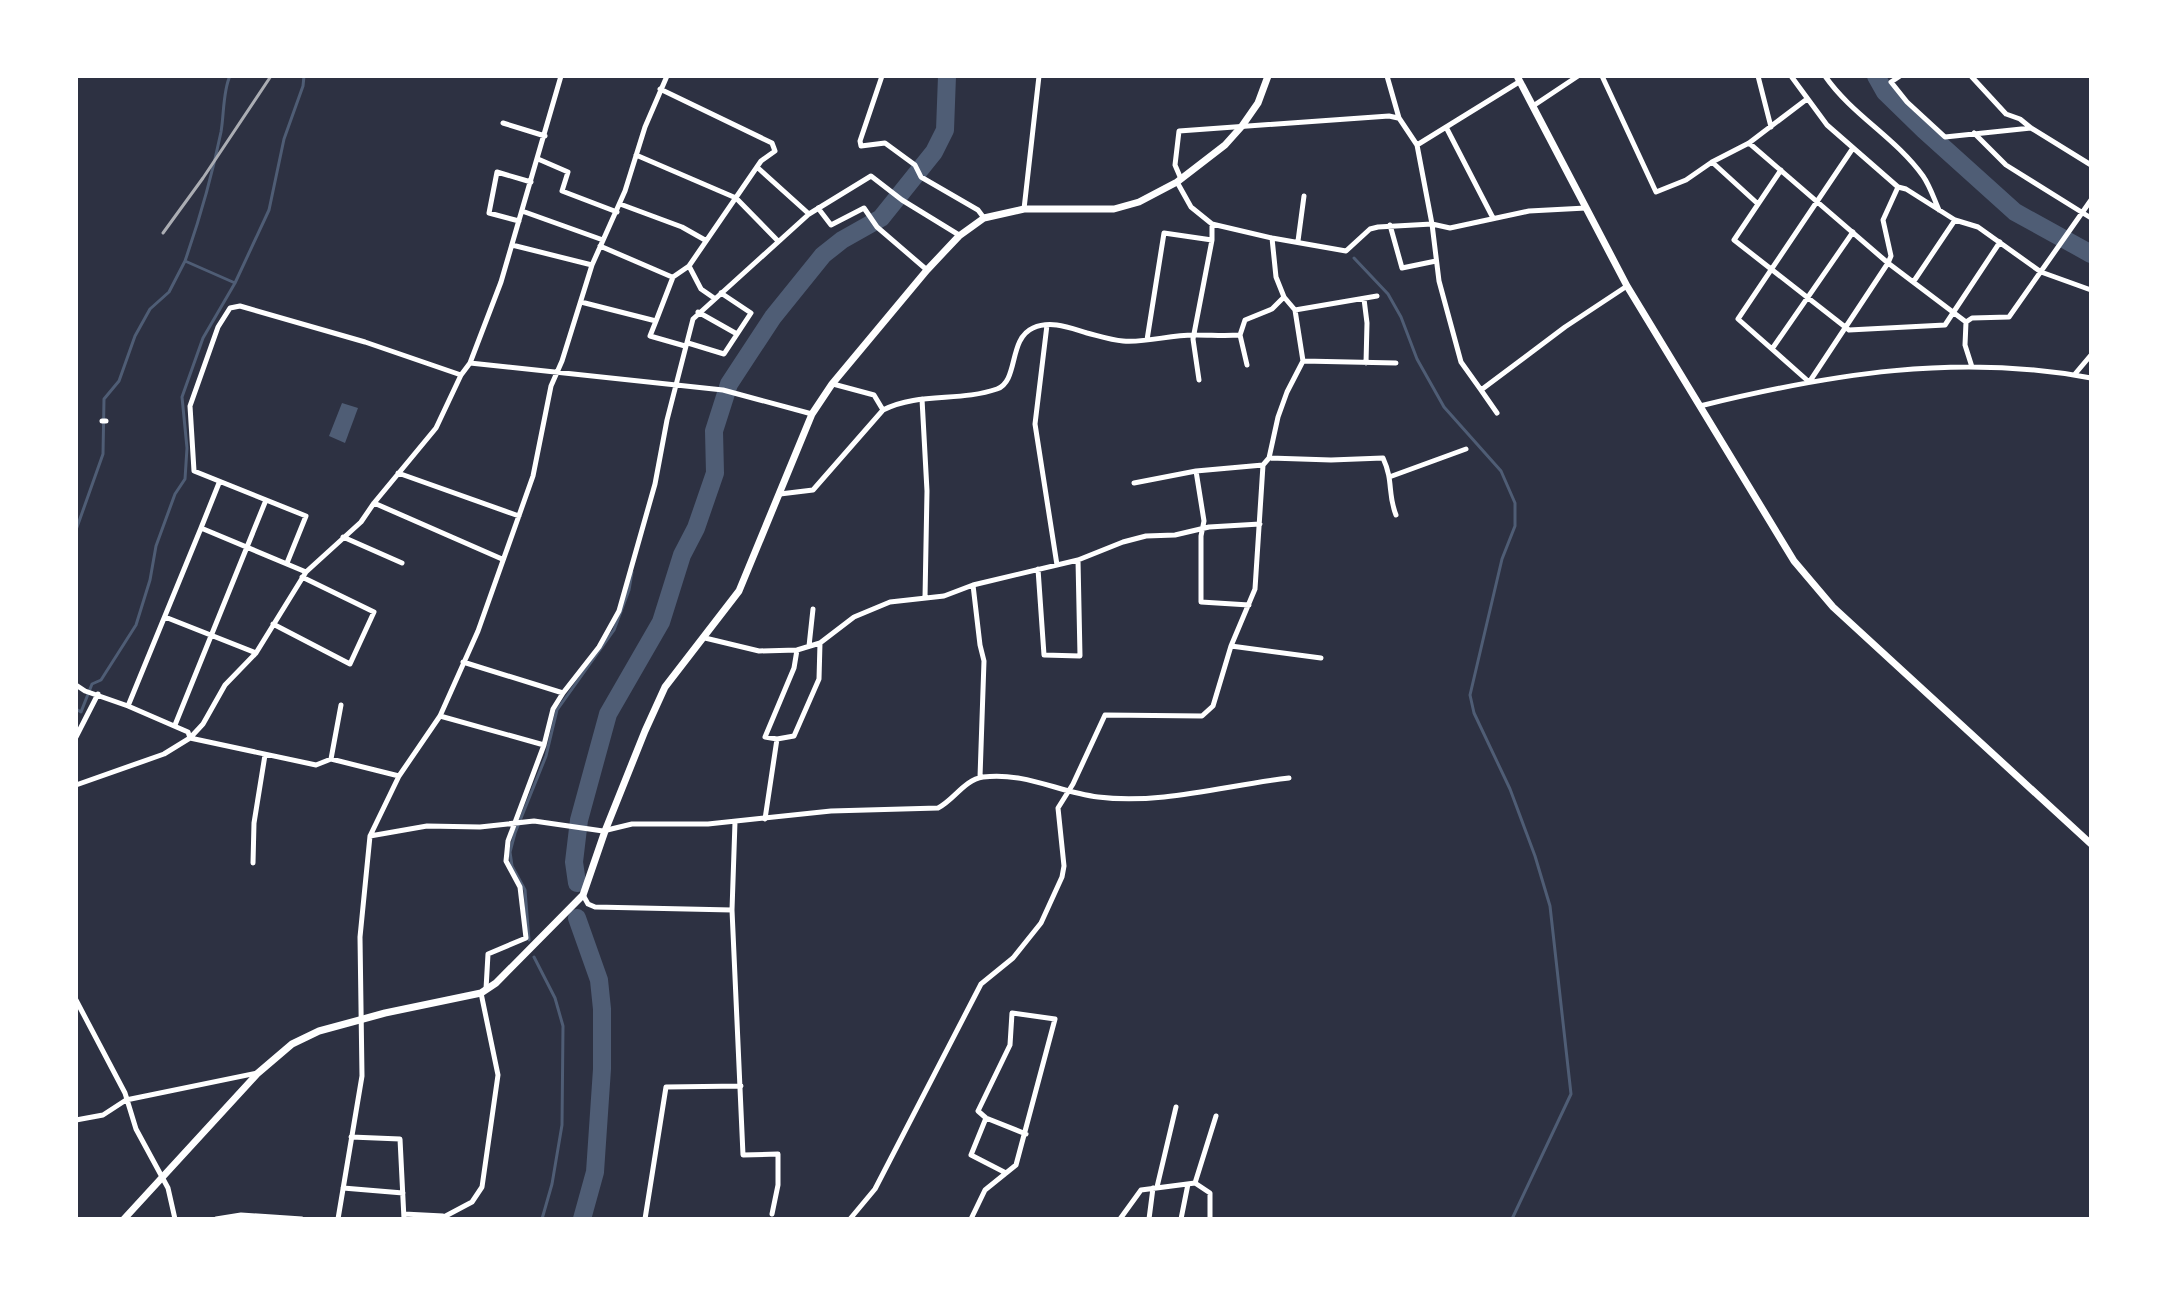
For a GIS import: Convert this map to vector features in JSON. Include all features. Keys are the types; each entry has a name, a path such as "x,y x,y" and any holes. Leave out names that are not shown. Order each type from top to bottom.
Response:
{"street":[{"path":"76,785 164,754 190,738 203,724 225,685 256,653 304,574 361,522 436,428 461,375 470,363 501,282 561,76"},
{"path":"338,1219 362,1076 360,937 370,836 399,776 440,716 478,631 533,476 551,386 592,265 617,212 667,76"},
{"path":"882,76 861,146 885,143 915,165 921,177 978,210 984,218"},
{"path":"1024,209 1039,76"},
{"path":"124,1219 258,1073 283,1051 303,1037 360,1020 483,992 583,895 605,831 665,687 739,591 812,414 832,384 959,236 984,218 1024,209 1114,209 1139,202 1179,181 1225,145 1258,103 1268,76"},
{"path":"1387,76 1399,118 1417,145 1439,281 1461,362 1497,413"},
{"path":"1533,106 1578,76"},
{"path":"1602,76 1656,192 1686,180 1749,143 1807,99"},
{"path":"1758,76 1771,127"},
{"path":"1791,76 1827,125 1898,187 1955,220 1978,227 2041,272 2091,290"},
{"path":"1825,76 1843,99 1890,140 1923,177 1939,211"},
{"path":"1900,76 1891,82 1907,102 1945,137 2031,128"},
{"path":"1971,76 2006,114 2020,119 2091,165"},
{"path":"1417,145 1518,79 1627,286 1794,561 1815,588 2091,844"},
{"path":"660,89 772,143 775,151 761,161 689,266 673,277 650,336 724,354 751,313 721,293"},
{"path":"1399,118 1389,116 1179,131 1175,165 1191,207 1212,224 1346,251 1370,229 1390,225 1432,224 1450,228 1529,211 1586,208"},
{"path":"503,123 545,136"},
{"path":"1446,127 1493,218"},
{"path":"1974,133 2006,165 2091,218"},
{"path":"1749,143 1888,263 1966,322"},
{"path":"1809,381 1738,319 1853,148"},
{"path":"636,155 736,198 777,240"},
{"path":"538,159 568,172 562,191 617,212"},
{"path":"1712,162 1758,204"},
{"path":"758,168 809,214"},
{"path":"1782,170 1734,240 1849,330 1945,325 2000,242"},
{"path":"519,221 489,213 497,172 531,182"},
{"path":"351,1137 400,1139 404,1216 442,1218 472,1202 482,1187 498,1075 483,992 488,954 526,938 520,887 506,861 507,848 544,745 553,709 599,647 619,611 655,484 667,420 693,319 809,214 871,176 899,198 959,236"},
{"path":"1809,381 1888,263 1891,256 1883,220 1898,187"},
{"path":"1298,241 1304,196"},
{"path":"1966,322 1972,318 2009,317 2091,200"},
{"path":"620,204 682,227 705,240"},
{"path":"818,208 831,225 864,208 875,224 927,270"},
{"path":"522,211 602,243 673,277"},
{"path":"1914,281 1955,220"},
{"path":"1199,380 1193,339 1212,240 1212,224"},
{"path":"1390,225 1402,268 1436,261"},
{"path":"1772,349 1853,232"},
{"path":"1147,340 1164,233 1212,240"},
{"path":"850,1219 875,1189 981,984 1013,958 1041,923 1064,866 1058,808 1105,715 1202,716 1209,712 1231,646 1255,589 1263,465 1269,458 1287,392 1303,361 1295,310 1284,297 1276,277 1272,238"},
{"path":"512,245 592,265"},
{"path":"689,266 701,289 714,298"},
{"path":"1481,390 1565,327 1627,286"},
{"path":"1295,310 1377,296"},
{"path":"1247,365 1240,335 1245,320 1272,309 1284,297"},
{"path":"1364,299 1366,363"},
{"path":"581,302 656,321"},
{"path":"287,563 306,516 194,471 190,406 218,327 230,308 240,306 365,342 461,375"},
{"path":"698,312 737,334"},
{"path":"1966,322 1965,345 1972,367"},
{"path":"780,494 813,490 883,410 906,400 973,394 1001,387 1008,380 1022,338 1031,329 1047,325 1122,341 1240,335"},
{"path":"1047,325 1035,424 1057,565"},
{"path":"2074,375 2091,355"},
{"path":"1303,361 1396,363"},
{"path":"470,363 723,390 812,414"},
{"path":"1699,407 1809,381 1864,373 2005,366 2091,378"},
{"path":"832,384 874,395 883,410"},
{"path":"922,399 927,491 925,598"},
{"path":"1392,476 1466,449"},
{"path":"1269,458 1383,458 1392,476 1390,500 1396,515"},
{"path":"1134,483 1196,471 1263,465"},
{"path":"1196,471 1204,528 1201,536 1201,602 1249,605"},
{"path":"398,473 519,516"},
{"path":"128,706 219,483"},
{"path":"175,725 266,500"},
{"path":"374,503 502,559"},
{"path":"705,638 759,651 797,650 820,643 870,609 890,602 944,596 973,585 1078,560 1146,536 1260,524"},
{"path":"201,528 287,563 374,612 350,664 273,624"},
{"path":"343,537 402,563"},
{"path":"1038,569 1044,655 1080,656 1078,560"},
{"path":"973,585 984,661 980,777"},
{"path":"809,646 813,609"},
{"path":"165,617 256,653"},
{"path":"797,650 794,668 765,737 777,739 794,736 819,679 820,643"},
{"path":"1231,646 1321,658"},
{"path":"463,662 563,693"},
{"path":"76,685 175,725 188,732 190,738"},
{"path":"76,737 98,694"},
{"path":"331,759 341,705"},
{"path":"440,716 544,745"},
{"path":"190,738 316,765 331,759 399,776"},
{"path":"765,819 777,739"},
{"path":"253,863 254,823 265,755"},
{"path":"370,836 427,826 480,827 526,822 605,831 632,824 735,822 831,811 938,808 967,783 980,777 1016,776 1097,797 1190,794 1289,778"},
{"path":"735,822 732,910 743,1155 778,1154 778,1185 772,1214"},
{"path":"583,895 588,904 595,907 732,910"},
{"path":"76,1000 100,1042 136,1129 168,1188 175,1219"},
{"path":"971,1219 985,1190 1016,1165 1026,1134 1055,1019 1012,1013 1010,1045 978,1111 986,1118 1026,1134"},
{"path":"76,1120 103,1115 126,1100 258,1073"},
{"path":"645,1219 666,1087 741,1086"},
{"path":"1149,1219 1176,1107"},
{"path":"1181,1219 1216,1116"},
{"path":"986,1118 971,1155 1006,1173"},
{"path":"1120,1219 1141,1190 1192,1184 1210,1193 1210,1219"},
{"path":"343,1188 403,1193"},
{"path":"216,1219 241,1215 302,1219"}],"water":[{"path":"342,403 358,408 345,443 329,436"}],"waterway":[{"path":"185,261 214,165 230,76"},
{"path":"76,530 103,454 104,399 119,381 135,336 150,309 169,292 185,261 235,283 269,210 284,139 304,76"},
{"path":"577,883 574,862 579,820 608,714 661,622 682,555 696,528 715,473 714,431 729,384 773,317 823,255 842,240 881,218 934,152 945,130 947,76"},
{"path":"1876,76 1885,92 2015,212 2091,254"},
{"path":"1354,258 1388,294 1401,317 1417,359 1444,407 1501,471 1515,503 1515,526 1502,559 1470,695 1474,713 1510,789 1550,906 1571,1094 1512,1219"},
{"path":"76,709 81,712 92,684 101,680 136,625 150,580 156,546 175,494 185,479 187,448 182,397 203,338 235,283"},
{"path":"529,940 525,890 512,866 510,852 515,833 546,756 557,710 614,630 629,590 632,572"},
{"path":"577,918 599,980 602,1009 602,1069 595,1172 582,1219"},
{"path":"534,957 555,998 563,1026 562,1125 552,1184 542,1219"}],"railway":[{"path":"163,233 271,76"}]}
